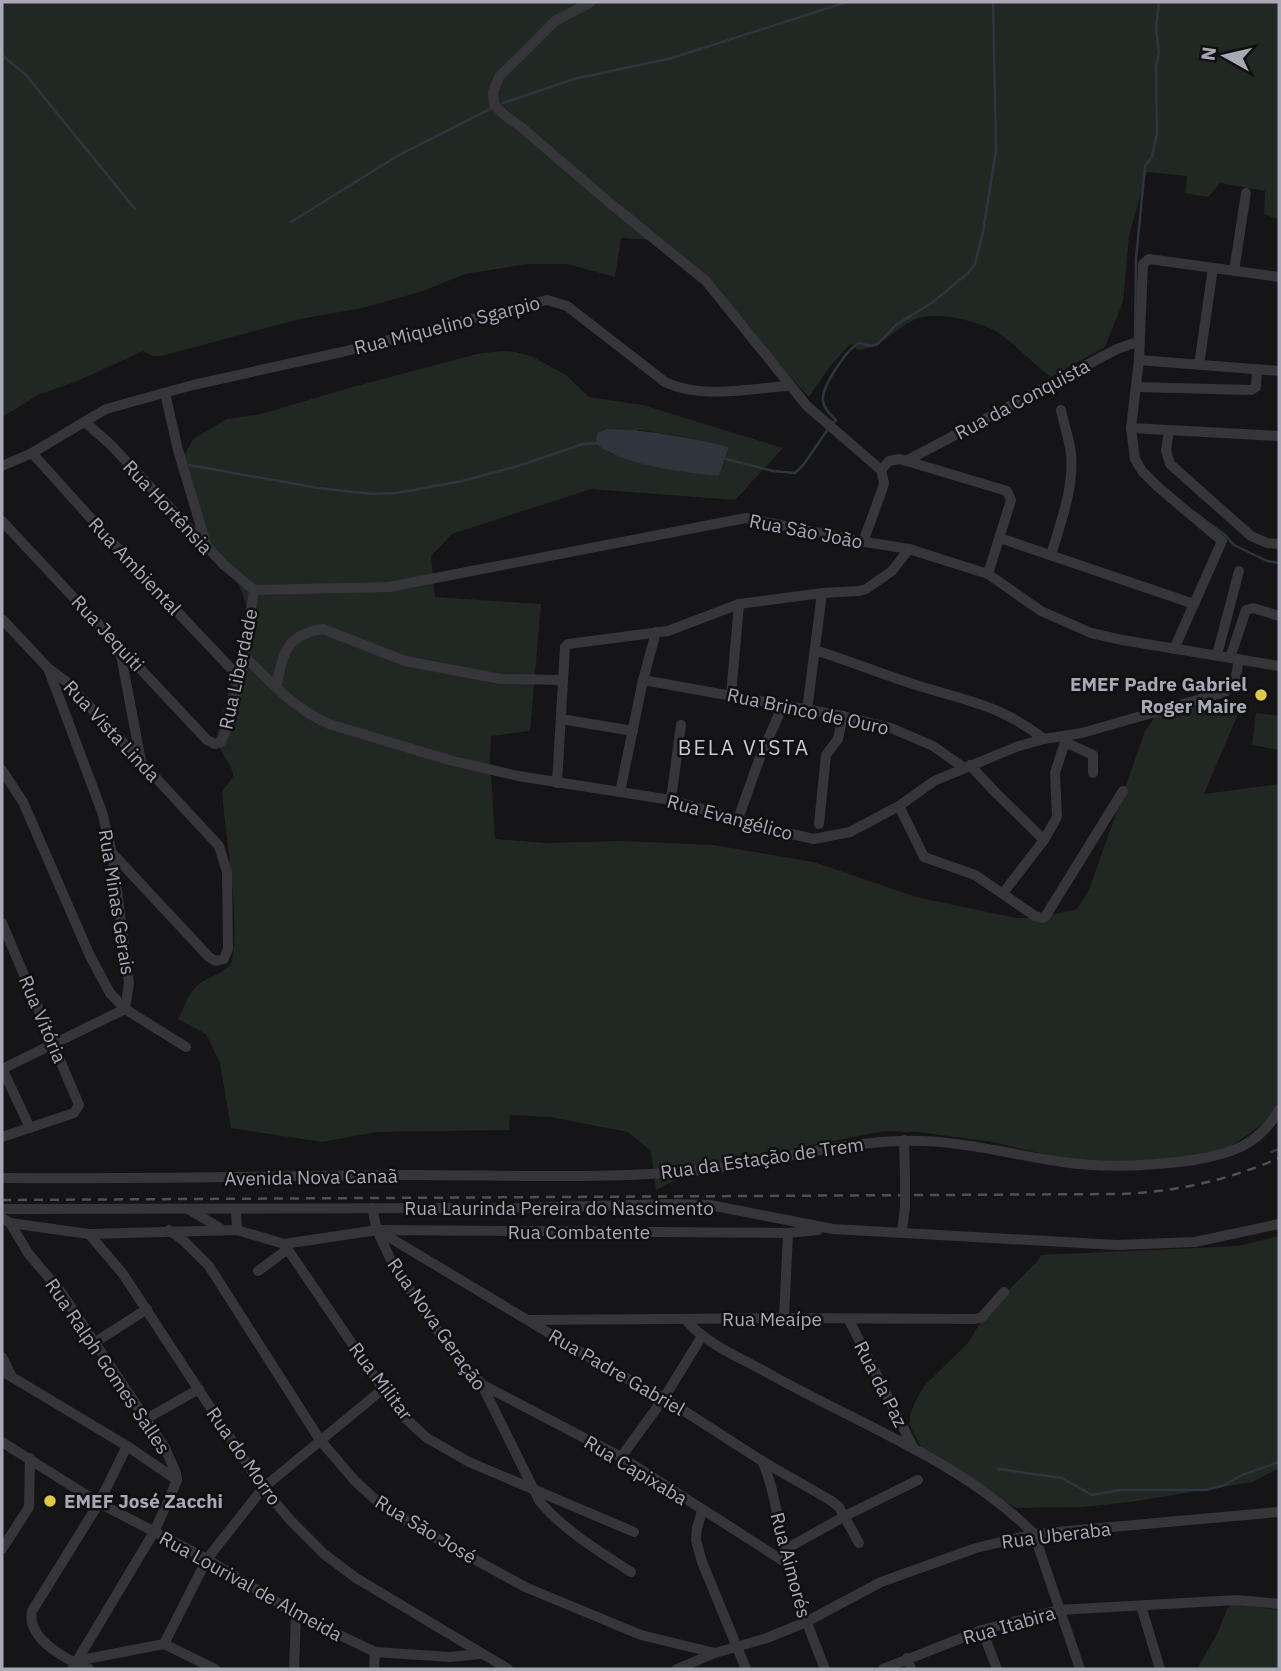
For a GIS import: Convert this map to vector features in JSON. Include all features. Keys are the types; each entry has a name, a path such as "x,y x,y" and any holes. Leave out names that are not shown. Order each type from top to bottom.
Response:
{"street":[{"path":"591,2 555,21 499,77 494,92 494,104 706,281 807,406 881,470 884,483 863,542"},
{"path":"1234,271 1246,193"},
{"path":"1174,649 1222,541 1142,471 1135,459 1131,428 1139,360 1142,268 1144,261 1149,259 1279,277"},
{"path":"1199,365 1213,268"},
{"name":"Rua Miquelino Sgarpio","path":"2,466 32,453 106,408 547,300 567,306 675,387 700,392 789,386"},
{"name":"Rua da Conquista","path":"881,470 889,461 906,461 1117,349 1139,341"},
{"path":"1139,360 1279,371"},
{"path":"1137,387 1251,390 1256,387 1257,371"},
{"path":"165,393 178,450 207,548"},
{"path":"1051,555 1069,497 1071,478 1071,452 1061,410"},
{"name":"Rua Hortênsia","path":"85,422 111,445 207,548 254,590"},
{"path":"1131,428 1279,436"},
{"path":"1169,430 1166,450 1170,464 1251,536 1267,543 1279,544"},
{"name":"Rua Ambiental","path":"32,453 239,677"},
{"path":"906,461 1007,491 1011,500 988,574"},
{"name":"Rua São João","path":"254,590 389,587 746,518 909,549 988,574 1041,611 1091,633 1279,666"},
{"name":"Rua Jequiti","path":"2,521 207,740 215,744"},
{"path":"1000,538 1194,604"},
{"path":"556,783 565,647 572,642 678,627 739,604 866,589 892,571 909,549"},
{"path":"1217,655 1239,571"},
{"name":"Rua Liberdade","path":"215,744 221,743 223,738 239,677 254,590"},
{"path":"807,710 822,593"},
{"path":"731,695 739,604"},
{"name":"Rua Evangélico","path":"244,656 300,709 328,724 449,760 556,783 671,800 814,839 850,832 899,806 934,781 967,766 1044,739 1066,739 1225,692 1235,682 1234,658 1246,610 1253,608 1279,615"},
{"name":"Rua Vista Linda","path":"2,619 48,668 68,683 219,846 227,872 228,949 224,960 216,961 209,957 112,853"},
{"path":"276,687 287,646 312,631 323,629 405,661 501,679 563,680"},
{"path":"620,792 643,680 656,632"},
{"path":"118,644 141,762"},
{"path":"815,650 930,690 990,706 1023,722 1044,739"},
{"name":"Rua Minas Gerais","path":"48,668 102,812 112,853 129,983 125,1009"},
{"name":"Rua Brinco de Ouro","path":"643,680 891,727 967,766 1044,840"},
{"path":"738,819 759,760 783,705"},
{"path":"818,824 826,755 838,739 843,716"},
{"path":"561,719 633,731"},
{"path":"671,800 681,725"},
{"path":"1003,893 1044,840 1058,817 1055,773 1066,739 1093,755 1093,773"},
{"path":"2,770 23,802 110,993 125,1009 186,1047"},
{"path":"899,806 924,857 965,870 1038,918 1045,916 1123,791"},
{"name":"Rua Vitória","path":"2,923 79,1102 78,1110 74,1114 30,1129"},
{"path":"2,1137 30,1129 2,1068 125,1009"},
{"name":"Rua da Estação de Trem","path":"621,1175 717,1168 858,1143 904,1140 950,1141 1092,1165 1192,1160 1241,1149 1262,1132 1279,1110"},
{"path":"902,1231 905,1207 904,1140"},
{"name":"Avenida Nova Canaã","path":"2,1178 621,1175"},
{"name":"Rua Laurinda Pereira do Nascimento","path":"2,1209 710,1205 833,1228 1030,1241 1154,1245 1195,1242 1279,1224"},
{"path":"372,1208 377,1230"},
{"path":"188,1209 208,1223 286,1247"},
{"path":"232,1230 236,1209"},
{"path":"6,1220 89,1234 232,1230"},
{"name":"Rua Ralph Gomes Salles","path":"6,1220 28,1253 61,1292 146,1419 165,1448 177,1480"},
{"name":"Rua Combatente","path":"286,1247 377,1230 788,1233 833,1228"},
{"name":"Rua São José","path":"169,1230 209,1266 320,1440 355,1481 395,1514 525,1587 641,1635 715,1653"},
{"name":"Rua Padre Gabriel","path":"377,1230 472,1289 664,1398 762,1461 830,1500 839,1507 859,1543"},
{"name":"Rua Nova Geração","path":"377,1230 394,1266 451,1350 481,1383 540,1502 551,1515 631,1572"},
{"path":"784,1318 788,1233"},
{"name":"Rua do Morro","path":"89,1234 123,1274 263,1488 292,1522 324,1554 356,1578 508,1669"},
{"path":"258,1271 286,1247"},
{"name":"Rua Militar","path":"286,1247 383,1389 405,1418 427,1438 469,1462 634,1532"},
{"name":"Rua Meaípe","path":"528,1320 975,1320 982,1317 1004,1292"},
{"path":"94,1343 147,1309"},
{"path":"686,1320 702,1336 802,1392 914,1449 986,1493 1034,1534 1080,1669"},
{"name":"Rua da Paz","path":"849,1320 914,1449"},
{"path":"621,1457 664,1398 702,1336"},
{"path":"2,1357 6,1373 127,1446 177,1480 153,1532 74,1665"},
{"name":"Rua Capixaba","path":"481,1383 621,1457 788,1564"},
{"path":"146,1419 198,1389"},
{"path":"164,1644 178,1611 207,1559 263,1488 383,1389"},
{"name":"Rua Lourival de Almeida","path":"2,1442 99,1503 207,1559 296,1614 375,1652 450,1657 480,1654"},
{"path":"89,1669 74,1665 54,1650 38,1635 30,1619 32,1611 99,1503 127,1446"},
{"path":"3,1544 30,1505 30,1458"},
{"name":"Rua Aimorés","path":"762,1461 770,1481 788,1564 806,1622 825,1669"},
{"path":"784,1550 918,1480"},
{"path":"702,1511 696,1540 702,1562 746,1669"},
{"name":"Rua Uberaba","path":"677,1669 806,1622 881,1582 976,1548 1034,1534 1279,1512"},
{"name":"Rua Itabira","path":"883,1669 982,1630 1058,1610 1237,1600 1279,1604"},
{"path":"1141,1606 1160,1669"},
{"path":"294,1669 296,1614"},
{"path":"982,1630 997,1669"},
{"path":"74,1665 164,1644 215,1669"},
{"path":"374,1669 375,1652"},
{"path":"450,1657 450,1669"},
{"path":"907,1658 911,1669"}],"shaded area":[{"path":"2,2 1279,2 1279,220 1264,214 1265,191 1220,183 1208,197 1185,193 1187,176 1147,172 1129,236 1123,302 1105,347 1051,377 997,332 968,321 933,316 914,320 866,349 858,350 851,343 828,369 809,397 668,245 654,240 621,238 615,277 567,264 527,264 465,274 423,291 363,308 300,319 161,356 152,356 143,351 80,380 38,395 2,417"},
{"path":"502,351 533,357 566,375 589,397 643,405 783,448 735,500 591,489 452,534 431,556 435,597 541,604 530,731 491,736 495,839 547,843 621,841 714,845 814,862 916,897 1016,918 1038,918 1077,909 1089,890 1145,731 1155,717 1207,703 1229,706 1238,714 1204,794 1279,784 1279,1105 1269,1120 1211,1160 1193,1166 1167,1168 1073,1161 993,1142 919,1132 885,1131 704,1166 656,1190 651,1151 628,1132 550,1117 510,1115 509,1130 377,1132 322,1142 231,1128 220,1063 206,1034 178,1019 195,988 232,962 233,898 222,791 233,773 216,739 248,616 234,577 209,545 181,462 193,439 227,419 261,414 477,354","holes":["639,430 692,438 729,448 719,476 647,464 607,452"]},
{"path":"607,429 669,435 729,447 719,476 655,467 622,458 596,444 597,433"},
{"path":"1256,713 1279,716 1279,750 1252,745"},
{"path":"1279,1236 1279,1468 1253,1482 1130,1502 1083,1507 1016,1508 924,1453 910,1426 910,1415 924,1386 969,1342 981,1321 1041,1255 1238,1246"},
{"path":"1233,1604 1279,1610 1279,1669 1197,1669 1217,1634 1228,1607"}],"waterway":[{"path":"503,103 574,79 672,58 847,2"},
{"path":"832,424 836,420 825,407 823,395 830,378 848,353 859,343 871,346 878,344 896,325 933,302 975,264 996,150 993,2"},
{"path":"1135,341 1136,259 1145,166 1152,157 1157,133 1156,66 1159,53 1156,28 1159,2"},
{"path":"2,55 26,75 135,209"},
{"path":"291,222 399,155 492,108"},
{"path":"722,458 773,471 795,473 828,429"},
{"path":"189,465 318,488 372,494 397,493 462,481 583,444 597,443"},
{"path":"1194,512 1234,545 1267,561 1279,563"},
{"path":"1271,1152 1279,1149"},
{"path":"998,1469 1062,1478 1092,1495 1120,1490 1206,1490 1225,1485 1242,1475 1279,1462"}],"railway":[{"path":"2,1200 1120,1194 1201,1184 1241,1173 1279,1158"}],"place":[{"name":"EMEF Padre Gabriel Roger Maire","path":"1261,695"},
{"name":"EMEF José Zacchi","path":"50,1501"}],"district":[{"name":"BELA VISTA","path":"744,747"}]}
